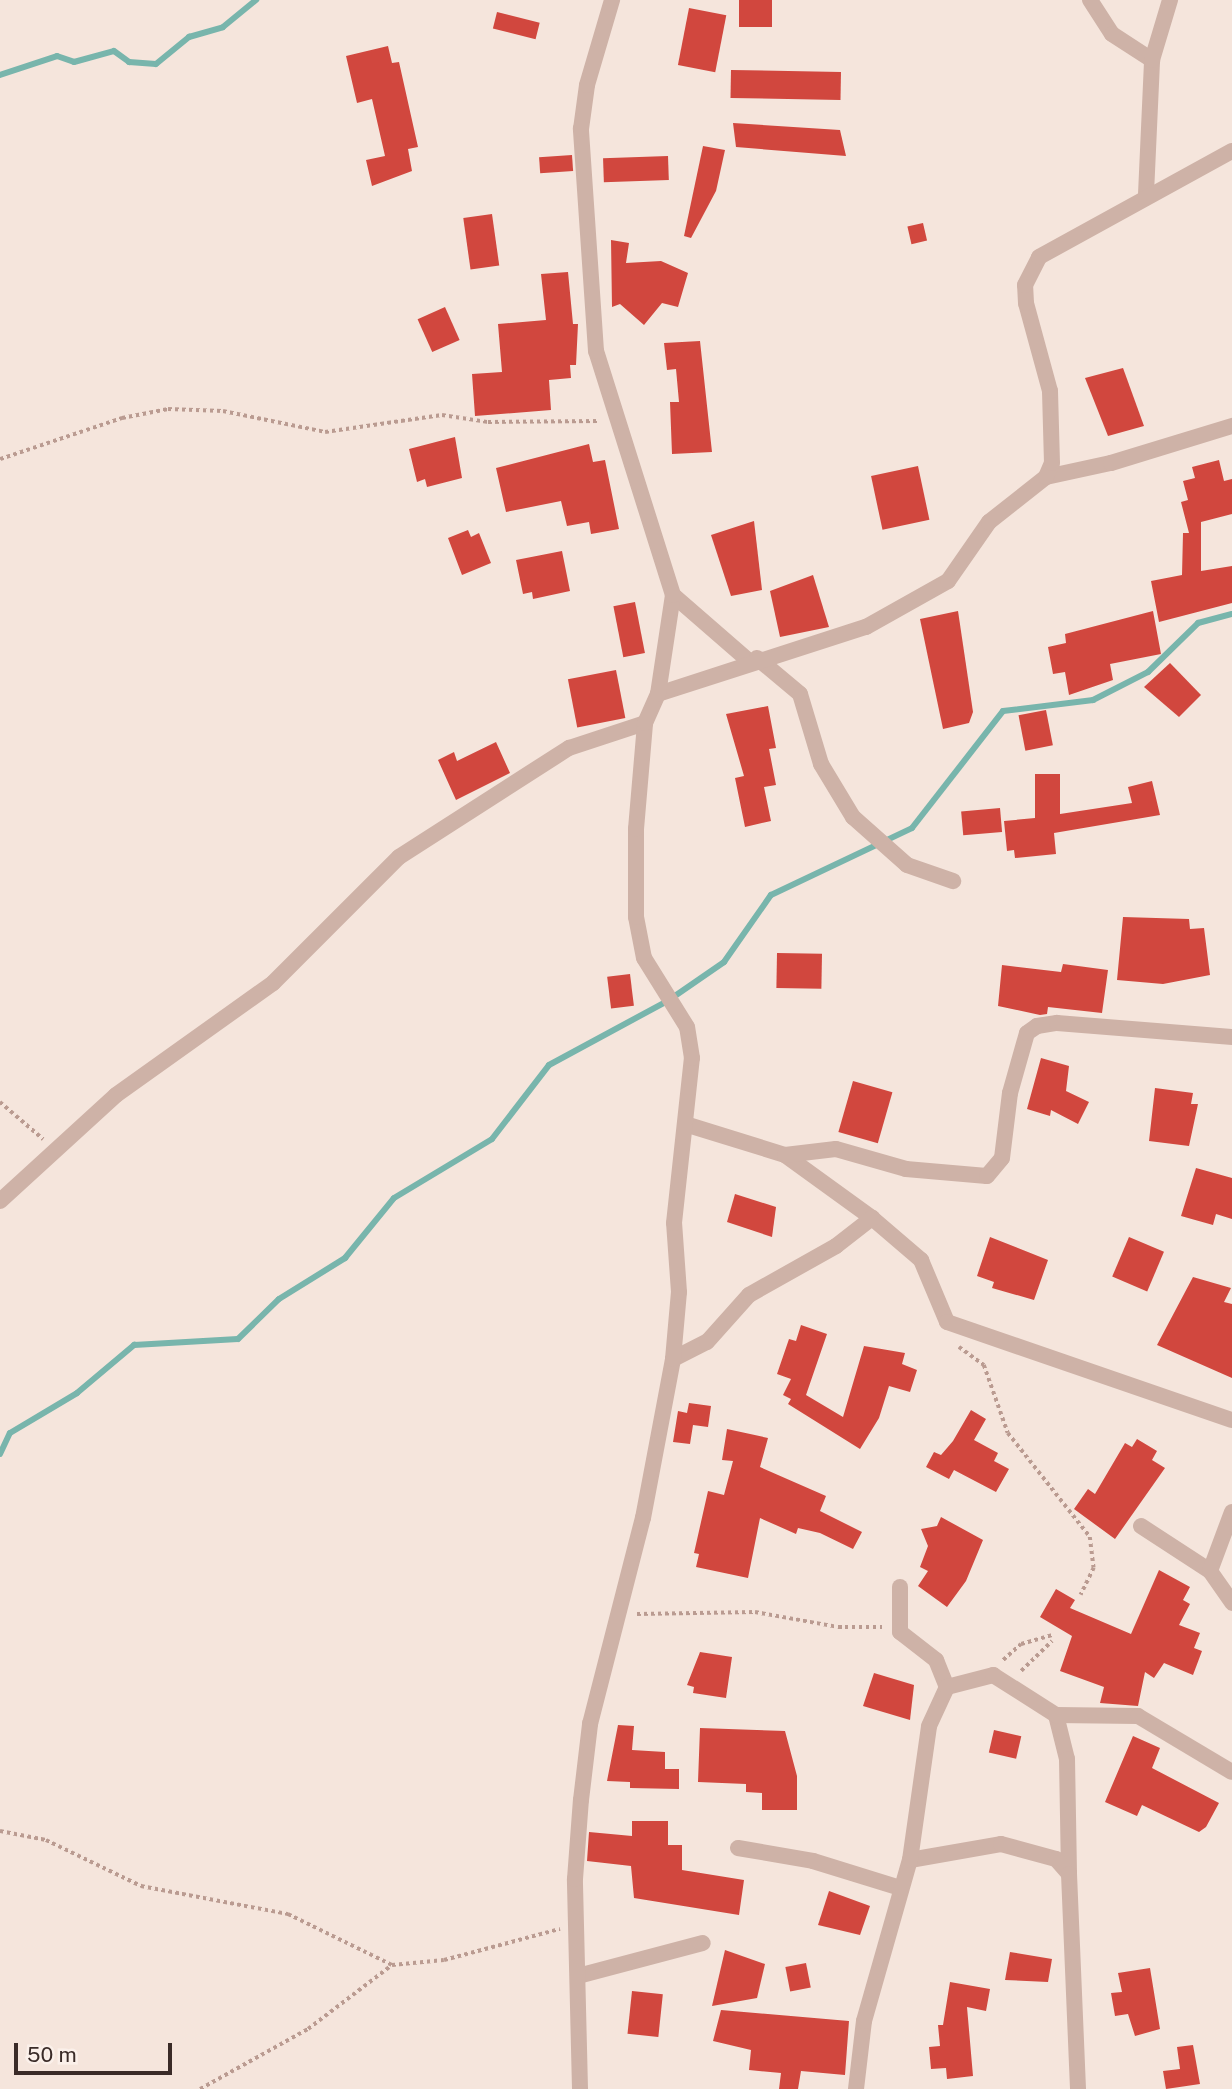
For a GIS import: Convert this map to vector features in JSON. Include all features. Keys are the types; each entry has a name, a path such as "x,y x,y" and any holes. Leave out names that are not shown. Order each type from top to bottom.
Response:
{"street":[{"path":"580,2089 576,1926 587,1749 614,1619 643,1518 673,1359 679,1292 674,1223 692,1058 687,1027 644,958 636,917 636,829 645,723 658,694 673,595 616,422 596,351 581,173 587,85 612,0"},
{"path":"1090,0 1120,41 1152,60"},
{"path":"1146,194 1152,60 1170,0"},
{"path":"1046,477 1053,442 1051,404 1025,285 1039,257 1146,194 1232,151"},
{"path":"658,694 753,659 866,627 948,581 974,552 989,522 1046,477 1232,426"},
{"path":"673,595 800,694 821,764 853,817 907,865 953,881"},
{"path":"0,1201 116,1095 273,983 356,896 438,829 569,748 645,723"},
{"path":"785,1155 836,1149 906,1169 987,1177 1002,1158 1010,1093 1027,1033 1037,1026 1057,1023 1232,1037"},
{"path":"685,1124 785,1155 872,1218 921,1260 947,1322 1232,1420"},
{"path":"673,1359 707,1342 749,1295 836,1246 872,1218"},
{"path":"1210,1571 1232,1512"},
{"path":"1141,1526 1210,1571 1232,1603"},
{"path":"856,2089 864,2021 910,1860 929,1726 947,1686 936,1660 900,1632 900,1587"},
{"path":"947,1686 993,1675 1056,1715 1138,1716 1232,1772"},
{"path":"1056,1715 1067,1759 1078,2089"},
{"path":"910,1860 1001,1844 1056,1859 1069,1874"},
{"path":"738,1848 813,1861 900,1888"},
{"path":"578,1976 704,1943"}],"path":[{"path":"0,459 122,418 168,409 223,411 324,432 442,415 488,422 568,417 616,422"},
{"path":"0,1102 55,1150"},
{"path":"947,1322 947,1334 954,1344 984,1365 1008,1433 1087,1530 1096,1555 1081,1595"},
{"path":"614,1619 647,1612 712,1617 755,1612 900,1632"},
{"path":"993,1675 1021,1644 1053,1635"},
{"path":"993,1675 1026,1669 1052,1641"},
{"path":"0,1831 46,1840 141,1886 288,1914 392,1965"},
{"path":"200,2089 307,2029 392,1965 444,1960 576,1926"}],"building":[{"path":"739,0 772,0 772,27 739,27"},
{"path":"689,8 726,15 715,72 678,65"},
{"path":"497,12 540,23 536,39 493,28"},
{"path":"388,46 392,63 399,62 418,147 408,149 412,171 372,186 366,160 385,156 372,99 357,103 346,56"},
{"path":"731,70 841,72 840,100 731,98"},
{"path":"733,123 840,130 846,156 736,147"},
{"path":"703,146 725,150 716,191 691,238 684,236"},
{"path":"572,155 573,171 540,173 539,157"},
{"path":"668,156 669,180 604,182 603,158"},
{"path":"492,214 499,265 471,270 463,218"},
{"path":"923,223 927,241 911,244 907,227"},
{"path":"611,240 629,243 626,263 661,261 688,273 678,307 662,303 644,325 620,304 612,307"},
{"path":"568,272 573,324 578,324 576,365 570,365 571,378 549,380 551,410 475,416 472,374 502,372 498,324 546,320 541,274"},
{"path":"445,307 460,340 432,352 418,319"},
{"path":"700,341 712,452 672,454 670,402 679,402 676,369 667,370 664,343"},
{"path":"1123,368 1144,426 1108,436 1085,378"},
{"path":"455,437 462,478 427,487 425,479 417,482 409,449"},
{"path":"589,444 593,462 605,460 619,529 591,534 589,522 567,526 561,501 506,512 496,468"},
{"path":"1219,460 1224,481 1232,479 1232,514 1201,522 1201,571 1232,566 1232,603 1159,622 1151,581 1182,575 1183,533 1189,533 1181,502 1188,500 1183,481 1195,478 1192,467"},
{"path":"918,466 929,520 882,530 871,476"},
{"path":"754,521 762,590 731,596 711,535"},
{"path":"468,530 471,537 479,533 491,563 462,575 448,538"},
{"path":"562,551 570,591 533,599 532,592 523,594 516,560"},
{"path":"813,575 829,627 780,637 770,591"},
{"path":"635,602 645,653 623,657 613,606"},
{"path":"958,611 973,712 969,723 943,729 920,619"},
{"path":"1153,611 1161,654 1110,664 1113,680 1069,695 1065,672 1053,674 1048,647 1066,643 1065,634"},
{"path":"1170,663 1201,695 1179,717 1144,687"},
{"path":"616,670 625,718 577,727 568,679"},
{"path":"768,706 776,748 769,749 776,785 764,787 771,821 745,827 735,778 744,776 726,714"},
{"path":"1046,710 1053,745 1025,751 1019,715"},
{"path":"496,742 510,773 456,800 438,760 454,752 457,761"},
{"path":"1035,774 1060,774 1060,814 1132,803 1128,787 1152,781 1160,815 1054,833 1056,854 1015,858 1014,850 1007,851 1004,821 1035,818"},
{"path":"1000,808 1002,832 963,835 961,811"},
{"path":"1123,917 1189,919 1190,929 1204,928 1210,975 1163,984 1117,980"},
{"path":"777,953 822,954 821,989 776,988"},
{"path":"1063,964 1108,970 1102,1013 1048,1007 1047,1014 1040,1015 998,1006 1002,965 1061,972"},
{"path":"630,974 634,1006 611,1009 607,977"},
{"path":"1041,1058 1069,1066 1066,1091 1089,1102 1078,1124 1051,1110 1050,1116 1027,1109"},
{"path":"853,1081 892,1092 878,1143 838,1132"},
{"path":"1155,1088 1193,1093 1191,1104 1198,1104 1189,1146 1149,1141"},
{"path":"1196,1168 1232,1178 1232,1219 1216,1214 1213,1225 1181,1216"},
{"path":"735,1194 776,1207 772,1237 727,1222"},
{"path":"990,1237 1048,1260 1034,1300 992,1288 994,1282 977,1276"},
{"path":"1129,1237 1164,1252 1147,1291 1112,1277"},
{"path":"1193,1277 1231,1288 1224,1302 1232,1304 1232,1378 1157,1345"},
{"path":"801,1325 827,1334 806,1395 843,1417 864,1346 905,1353 902,1364 917,1370 910,1392 889,1386 879,1418 860,1449 788,1404 791,1399 783,1395 791,1379 777,1374 789,1339 796,1341"},
{"path":"689,1403 711,1406 708,1427 693,1425 690,1444 673,1442 678,1411 687,1413"},
{"path":"971,1410 986,1419 974,1440 998,1453 994,1461 1009,1469 996,1492 954,1470 949,1479 926,1467 934,1452 941,1455 953,1441"},
{"path":"727,1429 768,1438 760,1467 826,1496 820,1511 862,1532 853,1549 820,1533 798,1528 796,1534 760,1518 748,1578 696,1567 699,1554 694,1553 708,1491 724,1495 733,1461 722,1460"},
{"path":"1137,1439 1157,1451 1152,1460 1165,1468 1115,1539 1074,1509 1088,1489 1095,1494 1125,1443 1132,1447"},
{"path":"941,1517 983,1540 966,1581 947,1607 918,1586 928,1571 920,1567 928,1546 921,1529 937,1526"},
{"path":"1159,1570 1190,1587 1183,1600 1190,1604 1179,1625 1200,1633 1194,1648 1202,1651 1193,1675 1164,1663 1154,1678 1145,1672 1138,1706 1100,1703 1104,1687 1060,1671 1072,1636 1040,1617 1056,1589 1075,1600 1070,1608 1131,1634"},
{"path":"700,1652 732,1657 726,1698 693,1693 694,1687 687,1685"},
{"path":"874,1673 914,1685 910,1720 863,1706"},
{"path":"618,1725 634,1726 632,1750 665,1752 665,1769 679,1769 679,1789 630,1788 630,1782 607,1781"},
{"path":"700,1728 785,1731 797,1776 797,1810 762,1810 762,1793 746,1792 746,1784 698,1782"},
{"path":"994,1730 1021,1736 1016,1759 989,1752"},
{"path":"1133,1736 1160,1748 1152,1768 1219,1803 1206,1827 1199,1832 1142,1805 1137,1816 1105,1802"},
{"path":"632,1821 668,1821 668,1845 682,1845 682,1870 744,1880 739,1915 634,1898 631,1866 587,1861 589,1832 632,1836"},
{"path":"829,1891 870,1906 860,1935 818,1925"},
{"path":"725,1950 765,1964 757,1998 712,2006"},
{"path":"1010,1952 1052,1959 1048,1982 1005,1980"},
{"path":"806,1963 811,1988 790,1992 785,1967"},
{"path":"1150,1968 1160,2029 1135,2036 1128,2014 1115,2016 1111,1993 1122,1992 1118,1973"},
{"path":"950,1982 990,1989 986,2011 967,2007 973,2076 947,2079 946,2068 931,2069 929,2047 940,2046 938,2025 943,2025"},
{"path":"632,1991 663,1994 658,2037 628,2034"},
{"path":"721,2010 849,2021 845,2075 801,2071 798,2089 779,2089 781,2073 749,2070 751,2050 713,2041"},
{"path":"1193,2045 1200,2084 1166,2089 1163,2071 1180,2069 1177,2047"}],"waterway":[{"path":"0,75 57,56 74,62 114,51 129,62 156,64 189,37 223,27 256,0"},
{"path":"0,1454 10,1433 77,1393 134,1345 238,1339 279,1299 345,1258 394,1198 492,1139 549,1065 669,1000 724,962 771,895 912,828 1003,711 1093,700 1148,672 1198,623 1232,614"}]}
